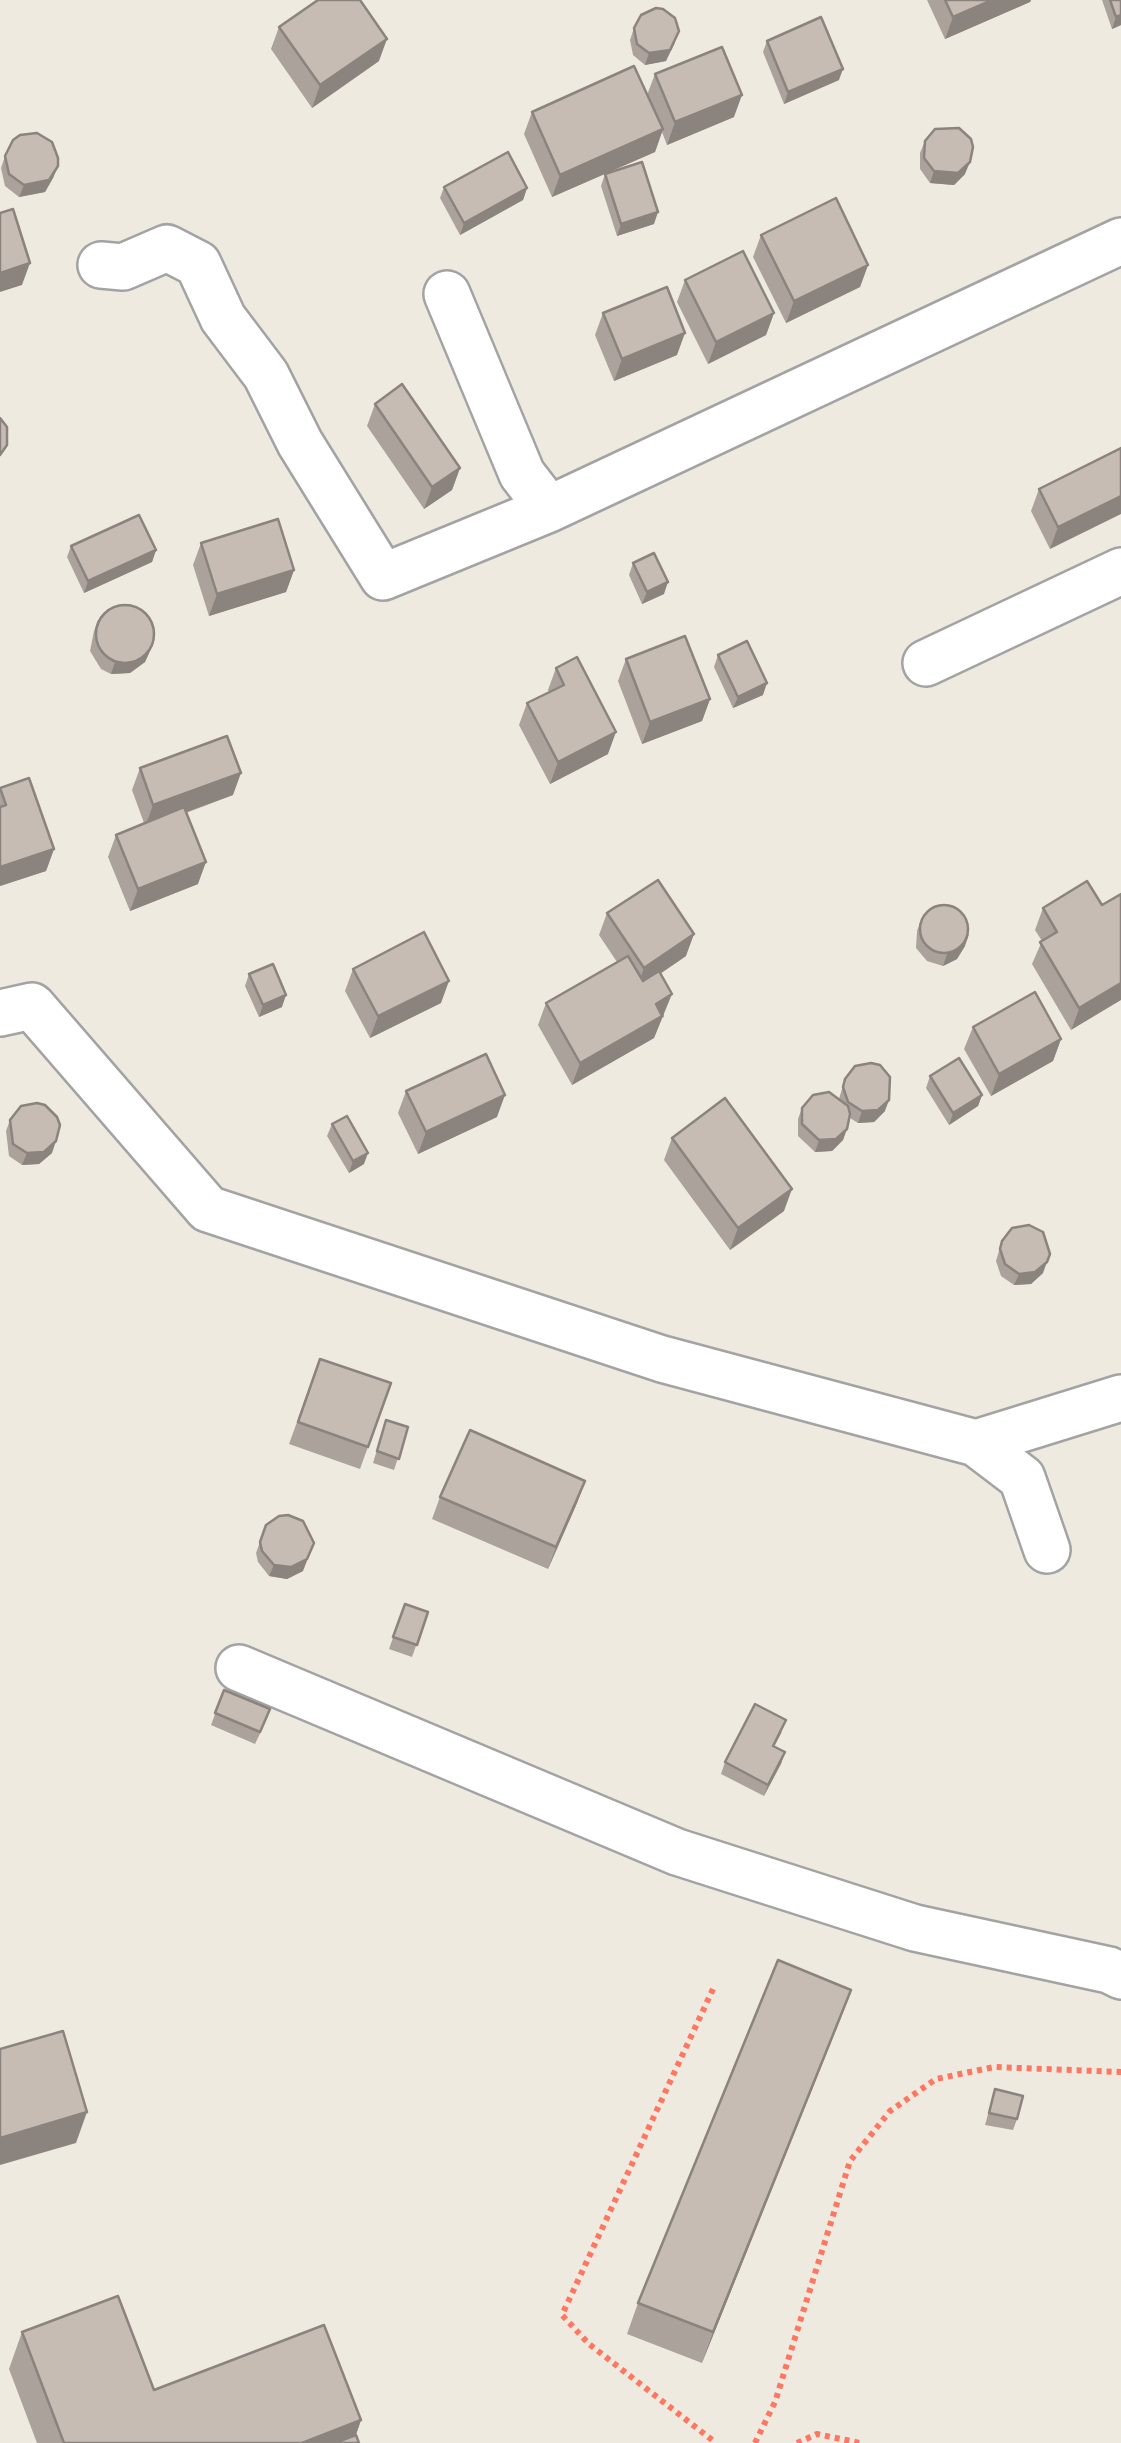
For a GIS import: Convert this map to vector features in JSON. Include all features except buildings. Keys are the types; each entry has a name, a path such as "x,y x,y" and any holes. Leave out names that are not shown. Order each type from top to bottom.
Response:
{"street":[{"path":"101,266 123,267 167,248 198,264 223,318 266,375 300,442 383,577 549,509 1121,241"},
{"path":"446,294 522,474 549,509"},
{"path":"926,663 1121,572"},
{"path":"0,1013 32,1006 208,1209 662,1359 976,1443 1022,1478 1047,1550"},
{"path":"976,1443 1121,1398"},
{"path":"240,1668 677,1852 914,1928 1109,1970 1121,1976"}],"path":[{"path":"713,1989 562,2315 588,2344 716,2443"},
{"path":"755,2443 775,2402 850,2161 890,2111 936,2079 994,2067 1121,2072"},
{"path":"797,2443 817,2434 860,2443"}]}
